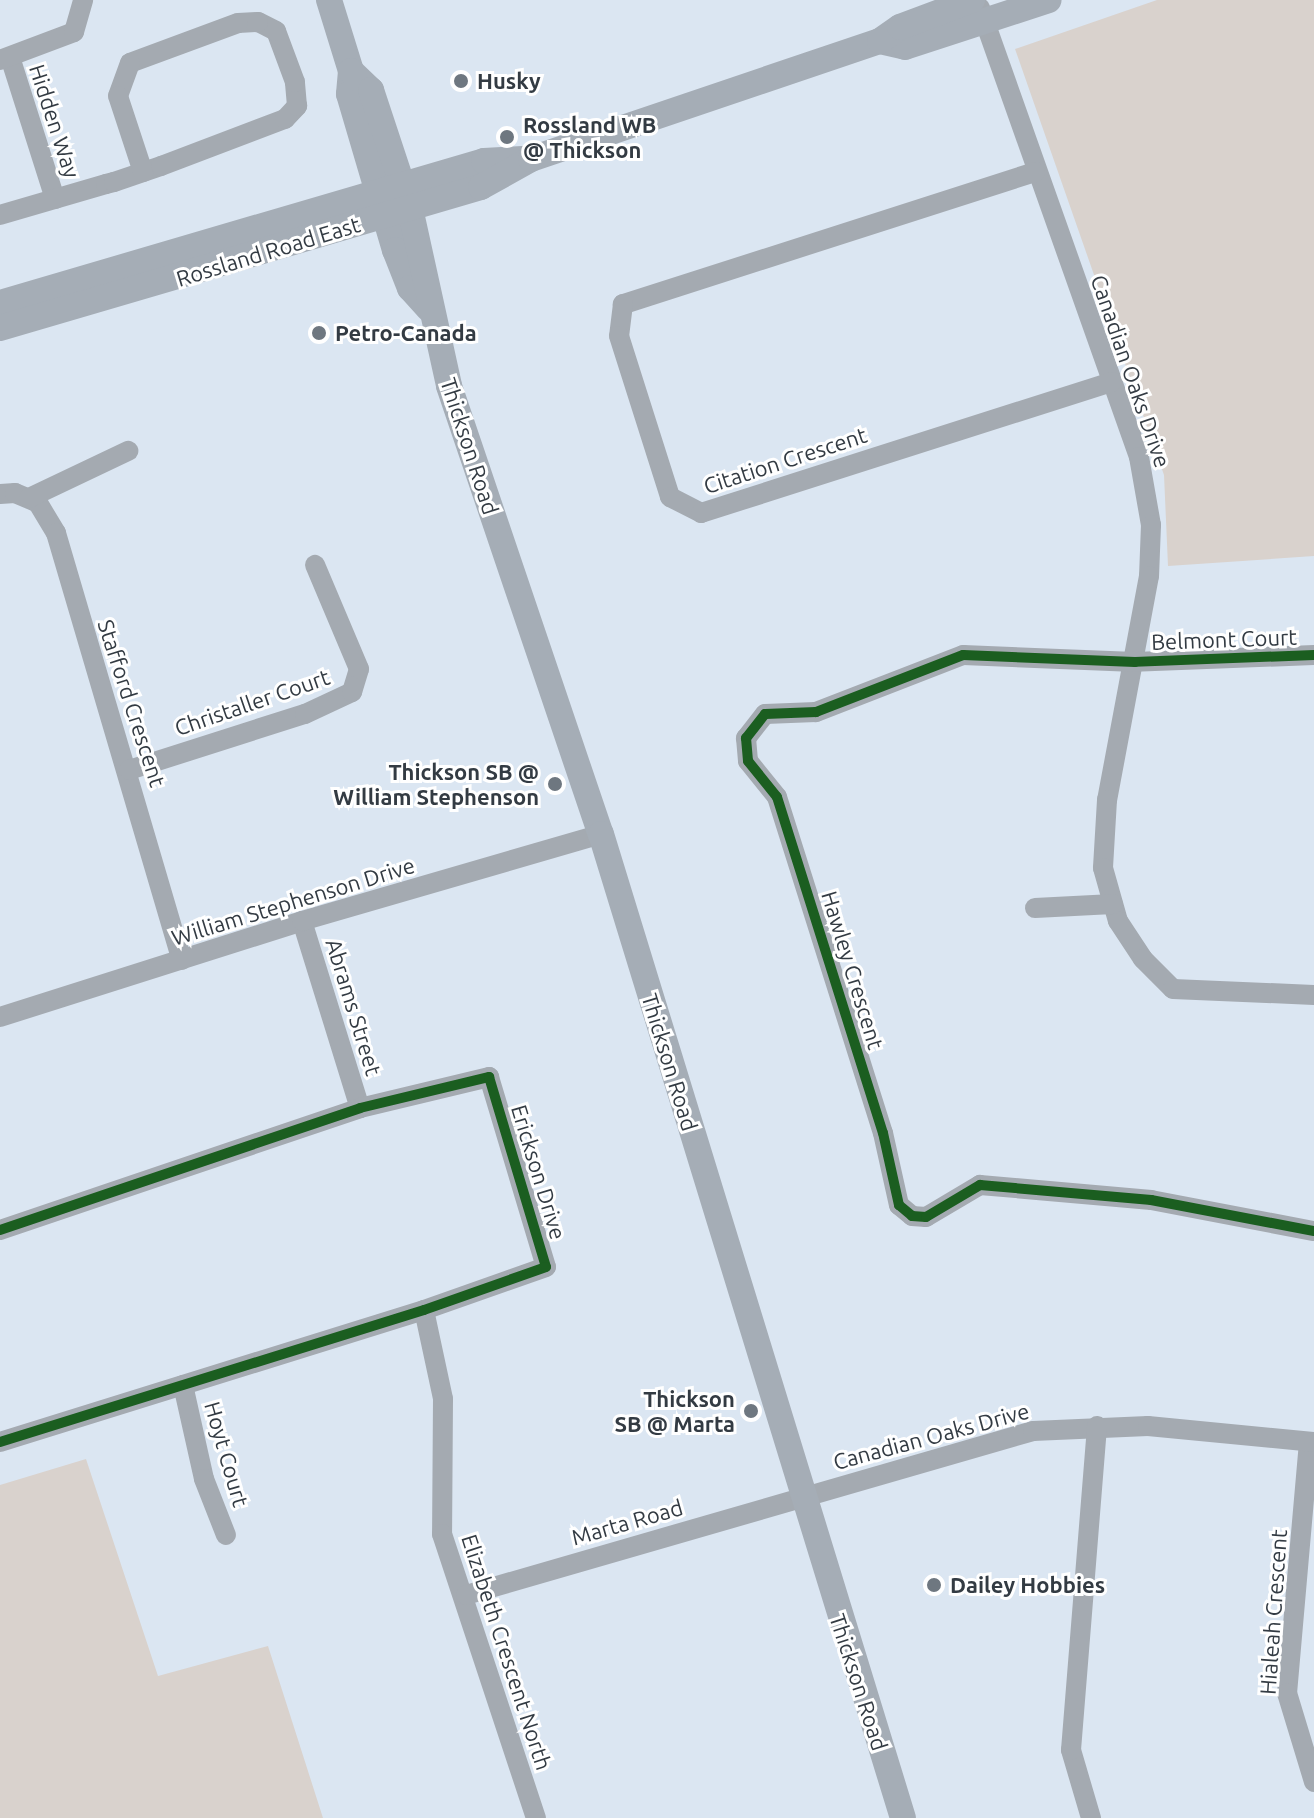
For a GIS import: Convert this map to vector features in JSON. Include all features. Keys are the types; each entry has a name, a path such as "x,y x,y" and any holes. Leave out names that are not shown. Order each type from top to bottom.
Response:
{"main road":[{"name":"Thickson Road","path":"329,0 351,71 349,94 381,204 410,288 429,309"},
{"name":"Rossland Road East","path":"0,328 406,196 484,161 531,159 880,41 905,47 978,7 1049,0"},
{"name":"Thickson Road","path":"351,71 371,90 406,196 431,285 429,309 449,386 601,834 801,1497 903,1818"},
{"name":"Rossland Road East","path":"1,298 381,204"}],"street":[{"path":"5,59 74,32 83,0"},
{"name":"Canadian Oaks Drive","path":"978,7 1139,457 1151,525 1149,576 1107,800 1103,868 1113,904 1143,959 1173,989 1314,995"},
{"path":"0,215 143,172 285,119 297,106 295,82 276,31 258,22 238,23 130,63 118,96 143,172"},
{"name":"Hidden Way","path":"5,59 55,199"},
{"name":"Citation Crescent","path":"1035,172 623,304 619,336 670,497 701,513 1112,382"},
{"path":"0,494 29,498 128,451"},
{"name":"Stafford Crescent","path":"29,498 38,503 56,533 129,770 182,960"},
{"name":"Christaller Court","path":"129,770 305,714 352,692 359,669 315,565"},
{"name":"Hawley Crescent","path":"1135,662 963,655 816,712 765,714 746,738 748,761 777,797 883,1133 899,1205 912,1216 926,1217 980,1185 1151,1200 1314,1231"},
{"name":"Belmont Court","path":"1135,662 1314,655"},
{"name":"William Stephenson Drive","path":"0,1017 302,921 601,834"},
{"path":"1035,908 1113,904"},
{"name":"Abrams Street","path":"302,921 360,1108"},
{"name":"Erickson Drive","path":"0,1230 360,1108 489,1077 546,1267 424,1310 0,1442"},
{"name":"Elizabeth Crescent North","path":"424,1310 443,1399 442,1534 466,1595 536,1818"},
{"name":"Hoyt Court","path":"183,1385 204,1479 226,1535"},
{"path":"1091,1818 1071,1750 1097,1426"},
{"name":"Canadian Oaks Drive","path":"801,1497 1033,1431 1097,1426 1312,1442"},
{"name":"Hialeah Crescent","path":"1312,1442 1304,1635 1287,1693 1314,1782"},
{"name":"Marta Road","path":"466,1595 801,1497"}],"shaded area":[{"path":"1157,0 1314,0 1314,556 1168,566 1164,475 1015,49"},
{"path":"86,1459 158,1676 268,1646 323,1818 0,1818 0,1485"}],"cycle path":[{"path":"1314,655 1135,662 963,655 816,712 765,714 746,738 748,761 777,797 883,1133 899,1205 912,1216 926,1217 980,1185 1151,1200 1314,1231"},
{"path":"0,1230 360,1108 489,1077 546,1267 424,1310 0,1442"}],"place":[{"name":"Husky","path":"461,81"},
{"name":"Rossland WB @ Thickson","path":"507,137"},
{"name":"Petro-Canada","path":"319,333"},
{"name":"Thickson SB @ William Stephenson","path":"555,784"},
{"name":"Thickson SB @ Marta","path":"751,1411"},
{"name":"Dailey Hobbies","path":"934,1585"}]}
